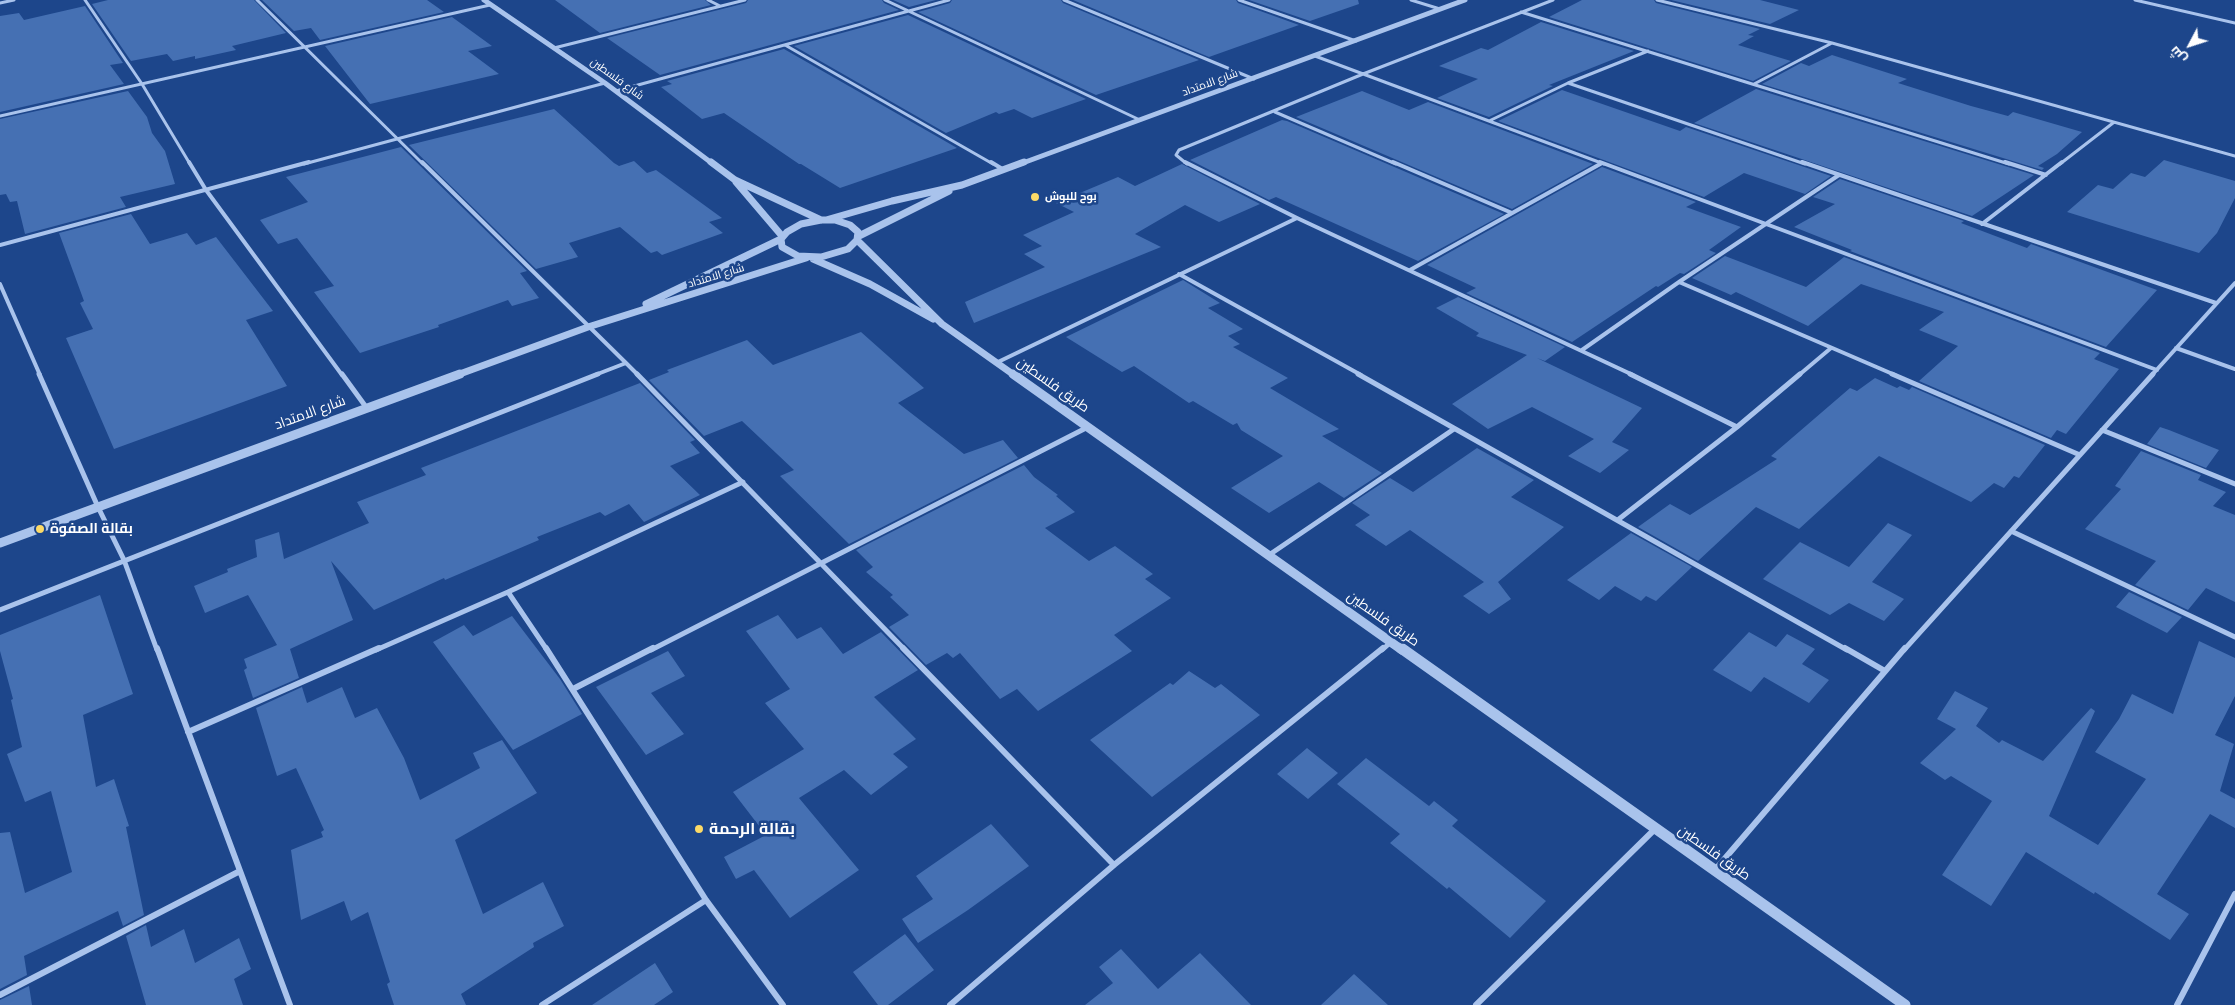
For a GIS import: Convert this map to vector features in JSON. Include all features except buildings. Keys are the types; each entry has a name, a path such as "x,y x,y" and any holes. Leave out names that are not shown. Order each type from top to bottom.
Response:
{"street":[{"path":"0,3 14,0"},
{"path":"85,0 142,84 206,190 366,408"},
{"path":"257,0 626,363 1114,865"},
{"name":"شارع فلسطين","path":"484,0 605,83 735,180 823,220"},
{"path":"708,0 720,6"},
{"path":"554,48 745,0"},
{"path":"885,0 1140,120"},
{"path":"616,91 949,0"},
{"path":"1064,0 1255,79"},
{"path":"1239,0 1356,41"},
{"path":"1411,0 1440,10"},
{"name":"شارع الامتداد","path":"823,220 892,201 962,185 1255,79 1465,0"},
{"path":"1553,0 1364,74 1179,150 1176,155 1180,160 1297,218 1582,350 1738,427"},
{"path":"1657,0 1832,43 2235,156"},
{"path":"2135,0 2235,23"},
{"path":"0,116 490,5"},
{"path":"1520,12 2046,175"},
{"path":"1754,84 1832,43"},
{"path":"785,45 1005,170"},
{"path":"1489,121 1568,83 1649,51"},
{"path":"1315,56 2157,370"},
{"path":"0,245 605,83"},
{"path":"1568,83 2216,303"},
{"path":"1275,112 1512,213"},
{"path":"1982,224 2114,123"},
{"path":"1410,270 1602,163"},
{"path":"1582,350 1679,282 1839,176"},
{"name":"شارع فلسطين","path":"735,180 782,238"},
{"name":"شارع الامتداد","path":"0,543 588,326 809,258 840,253 848,249 858,238 962,185"},
{"path":"998,362 1297,218"},
{"path":"858,238 858,232 850,225 823,220 793,227 782,238 782,247 786,251 809,258 870,284 942,324"},
{"name":"شارع الامتداد","path":"631,312 782,238"},
{"name":"طريق فلسطين","path":"858,238 942,324 1905,1005"},
{"path":"1179,274 1454,429 1619,519 1885,671"},
{"path":"1679,282 2080,455"},
{"path":"1715,871 1885,671 2235,283"},
{"path":"0,284 98,507 124,560 290,1005"},
{"path":"1619,519 1738,427 1831,348"},
{"path":"2176,348 2235,369"},
{"path":"0,610 626,363"},
{"path":"573,689 1088,427"},
{"path":"1269,555 1454,429"},
{"path":"2102,430 2235,484"},
{"path":"188,732 508,592 743,482"},
{"path":"2011,531 2235,637"},
{"path":"508,592 573,689 706,900 783,1005"},
{"path":"950,1005 1114,865 1391,642"},
{"path":"1476,1005 1656,829"},
{"path":"0,995 240,871"},
{"path":"2177,1005 2235,894"},
{"path":"542,1005 706,900"}],"place":[{"name":"بوح للبوش","path":"1035,197"},
{"name":"بقالة الصفوة","path":"40,529"},
{"name":"بقالة الرحمة","path":"699,829"}]}
